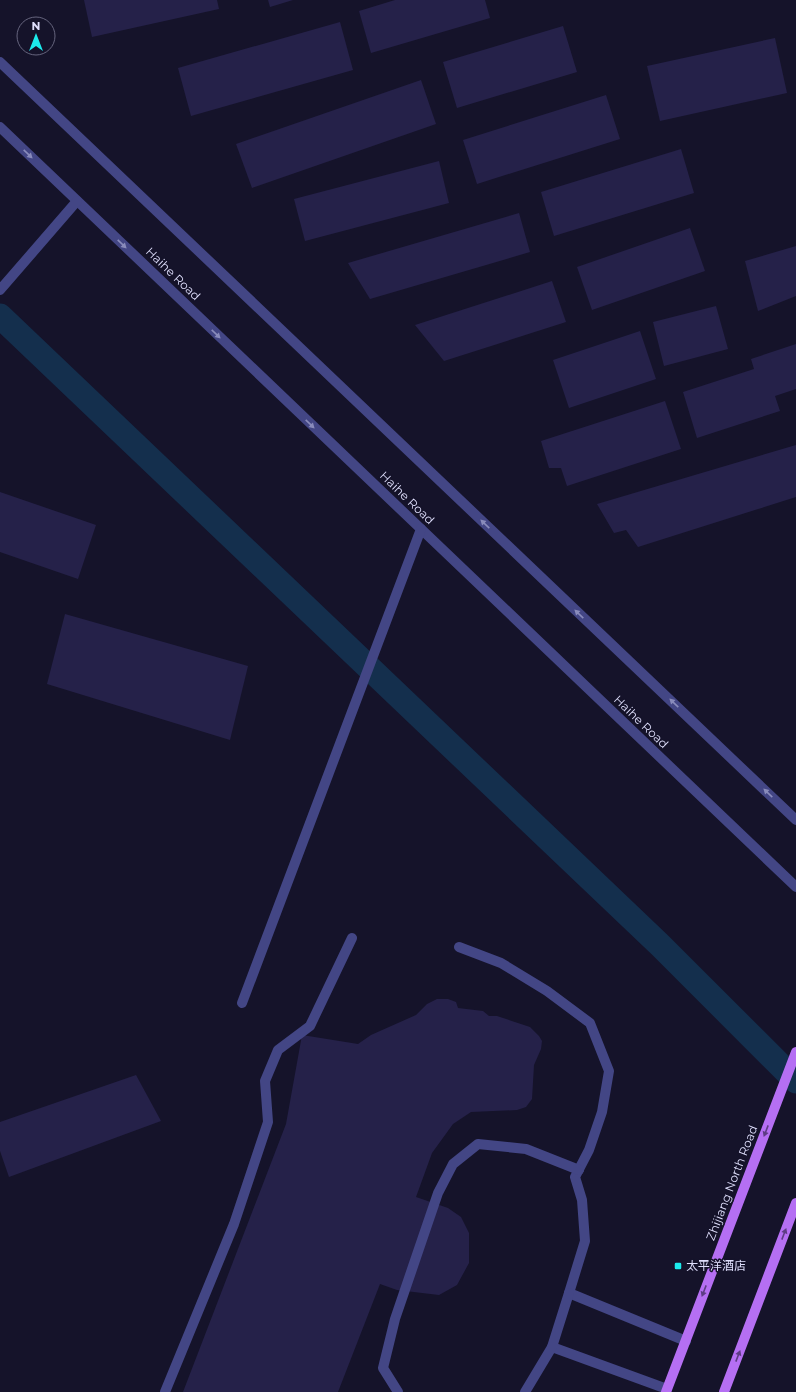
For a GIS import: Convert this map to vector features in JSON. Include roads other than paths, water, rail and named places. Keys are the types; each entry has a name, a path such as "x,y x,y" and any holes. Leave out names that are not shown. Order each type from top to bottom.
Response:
{"main road":[{"name":"Zhijiang North Road","path":"667,1391 796,1052"},
{"path":"724,1392 796,1202"}],"street":[{"path":"0,62 796,820"},
{"name":"Haihe Road","path":"0,127 796,887"},
{"path":"0,290 78,201"},
{"path":"242,1003 421,529"},
{"path":"165,1392 234,1224 268,1122 265,1081 278,1050 310,1026 352,938"},
{"path":"459,947 501,963 547,991 590,1023 609,1071 602,1112 589,1150 575,1177 582,1200 585,1241 552,1346 525,1392"},
{"path":"398,1392 383,1368 394,1319 438,1193 453,1164 478,1144 526,1149 579,1170"},
{"path":"569,1293 686,1341"},
{"path":"552,1346 667,1391"}],"waterway":[{"path":"0,316 660,945 796,1081"}],"place":[{"name":"太平洋酒店","path":"678,1266"}]}
